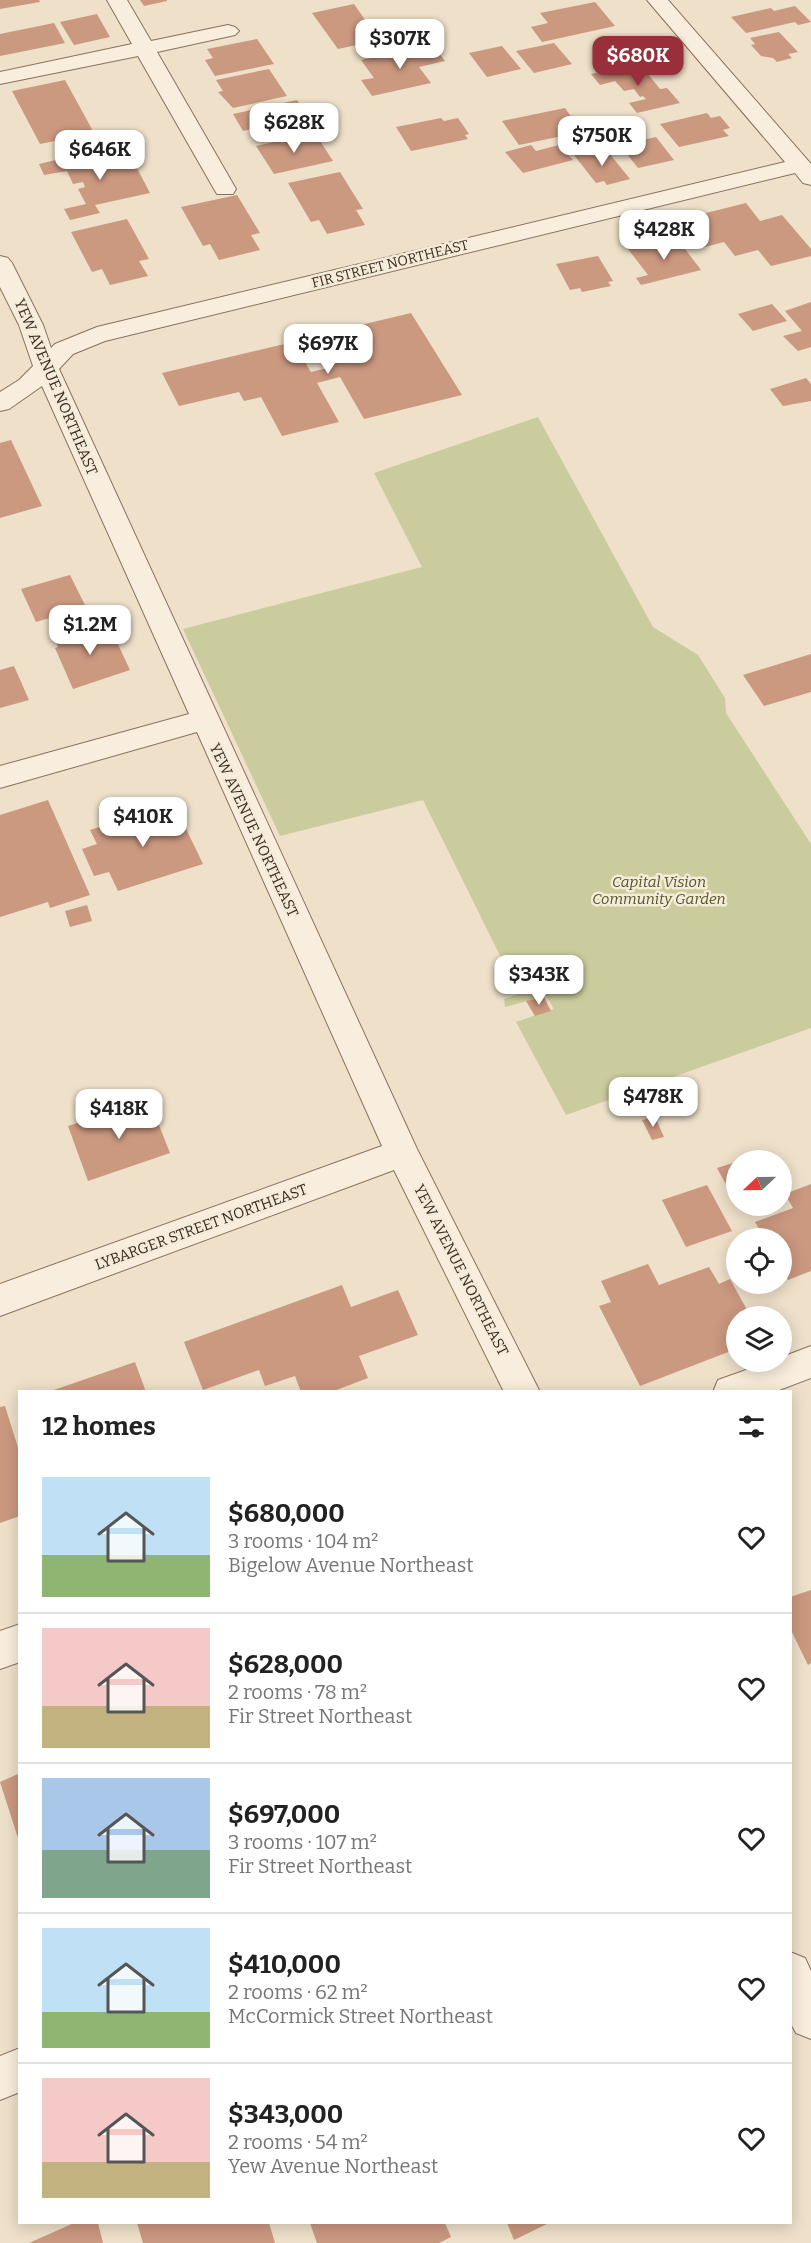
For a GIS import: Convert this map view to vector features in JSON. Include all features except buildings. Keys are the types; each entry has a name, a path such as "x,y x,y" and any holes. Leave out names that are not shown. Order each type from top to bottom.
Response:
{"street":[{"path":"117,0 225,189"},
{"path":"657,0 805,172"},
{"path":"0,78 228,31"},
{"name":"FIR STREET NORTHEAST","path":"0,403 28,386 64,349 97,335 805,172"},
{"name":"YEW AVENUE NORTHEAST","path":"0,262 31,325 46,368 204,720 402,1153 521,1390"},
{"path":"0,777 204,720"},
{"name":"LYBARGER STREET NORTHEAST","path":"0,1300 402,1153"},
{"path":"736,1390 811,1362"},
{"path":"0,1650 18,1644"},
{"path":"792,1977 811,2018"},
{"path":"0,2078 18,2071"}],"green space":[{"name":"Capital Vision Community Garden","path":"538,417 653,627 698,655 725,698 726,713 811,844 811,1028 566,1115 516,1022 554,1009 546,996 505,1007 504,999 519,994 423,800 280,836 183,629 422,567 374,473"}]}
